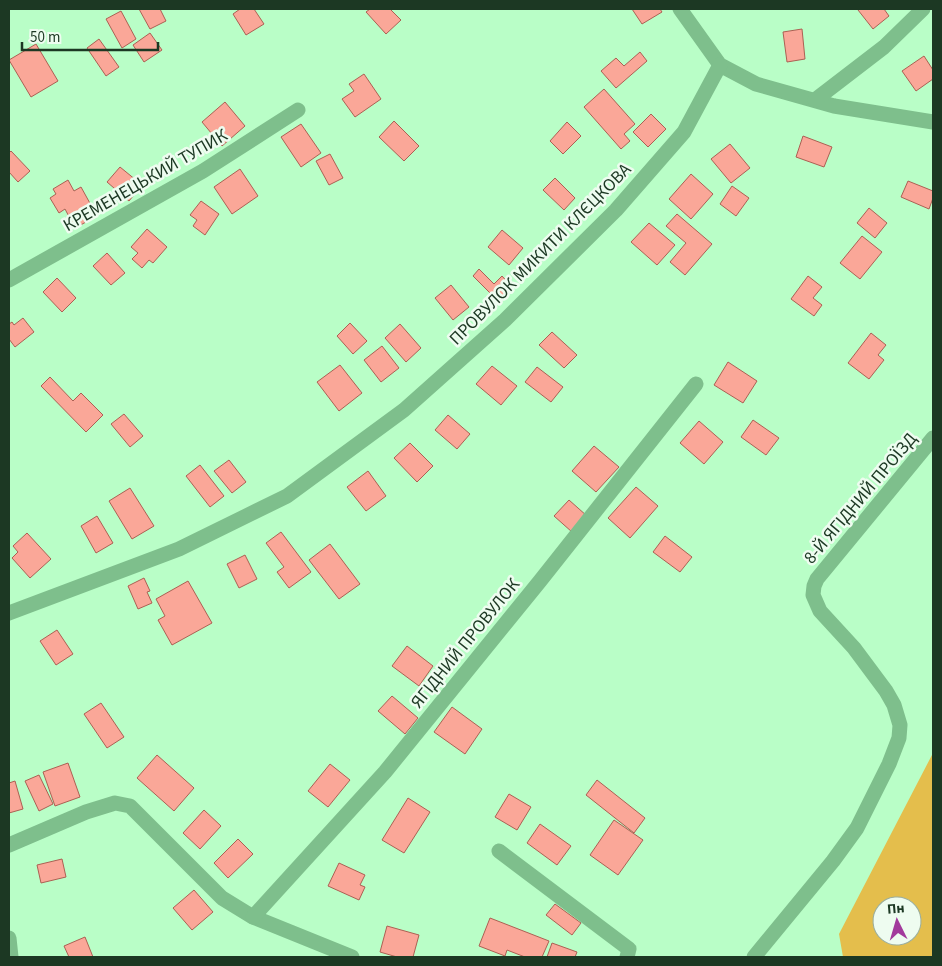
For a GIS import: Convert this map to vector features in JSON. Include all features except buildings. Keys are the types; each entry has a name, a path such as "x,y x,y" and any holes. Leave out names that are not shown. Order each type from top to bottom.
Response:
{"street":[{"path":"680,9 720,64 756,84 834,106 933,122"},
{"path":"815,100 884,47 923,9"},
{"name":"ПРОВУЛОК МИКИТИ КЛЄЦКОВА","path":"9,613 178,549 287,496 404,410 505,320 616,210 684,132 720,64"},
{"name":"КРЕМЕНЕЦЬКИЙ ТУПИК","path":"9,280 202,171 298,110"},
{"name":"ЯГІДНИЙ ПРОВУЛОК","path":"253,917 385,772 696,384"},
{"name":"8-Й ЯГІДНИЙ ПРОЇЗД","path":"754,957 857,828 890,764 899,738 900,725 894,705 854,648 820,610 813,595 814,586 817,579 933,438"},
{"path":"9,845 86,812 115,803 130,806 222,898 253,917 352,957"},
{"path":"499,851 629,949 627,957"},
{"path":"9,938 11,957"}],"shaded area":[{"path":"933,753 933,957 843,957 839,934"}]}
